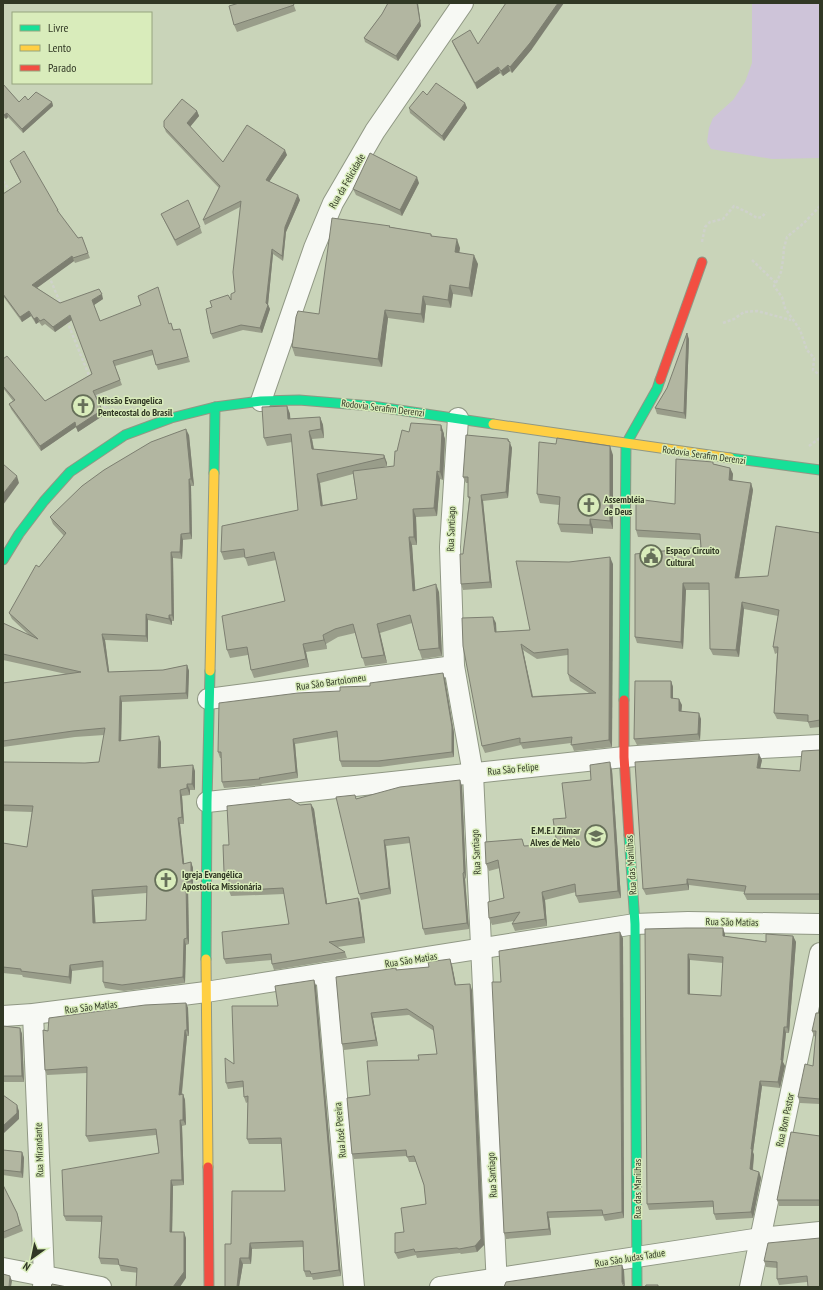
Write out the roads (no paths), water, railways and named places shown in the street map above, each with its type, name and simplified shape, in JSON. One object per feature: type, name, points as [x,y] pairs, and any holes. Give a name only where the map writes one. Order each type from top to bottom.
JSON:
[{"type":"street","name":"Rua da Felicidade","points":[[261,401],[314,248],[333,203],[375,130],[463,3]]},
{"type":"street","points":[[626,444],[657,388],[670,358],[702,262]]},
{"type":"street","name":"Rodovia Serafim Derenzi","points":[[3,560],[19,534],[44,501],[70,472],[125,436],[171,418],[215,408],[261,401],[299,400],[372,406],[626,444],[820,470]]},
{"type":"street","points":[[209,1287],[206,992],[207,802],[215,408]]},
{"type":"street","name":"Rua Santiago","points":[[458,418],[450,547],[454,666],[473,774],[497,1283]]},
{"type":"street","name":"Rua das Manilhas","points":[[626,444],[624,757],[635,924],[637,1287]]},
{"type":"street","name":"Rua São Bartolomeu","points":[[208,699],[454,666]]},
{"type":"street","name":"Rua São Felipe","points":[[207,802],[624,757],[820,745]]},
{"type":"street","name":"Rua São Matias","points":[[3,1016],[33,1014],[206,992],[635,924],[688,922],[820,924]]},
{"type":"street","name":"Rua Bom Pastor","points":[[750,1287],[820,952]]},
{"type":"street","name":"Rua José Pereira","points":[[326,973],[354,1287]]},
{"type":"street","name":"Rua Mirandante","points":[[33,1014],[44,1282]]},
{"type":"street","name":"Rua São Judas Tadue","points":[[440,1287],[497,1283],[637,1257],[761,1238],[820,1232]]},
{"type":"street","points":[[3,1268],[44,1282],[101,1287]]},
{"type":"place","name":"Missão Evangelica Pentecostal do Brasil","points":[[83,406]]},
{"type":"place","name":"Assembléia de Deus","points":[[589,505]]},
{"type":"place","name":"Espaço Circuito Cultural","points":[[651,556]]},
{"type":"place","name":"E.M.E.I Zilmar Alves de Melo","points":[[596,836]]},
{"type":"place","name":"Igreja Evangélica Apostolica Missionária","points":[[166,880]]}]
